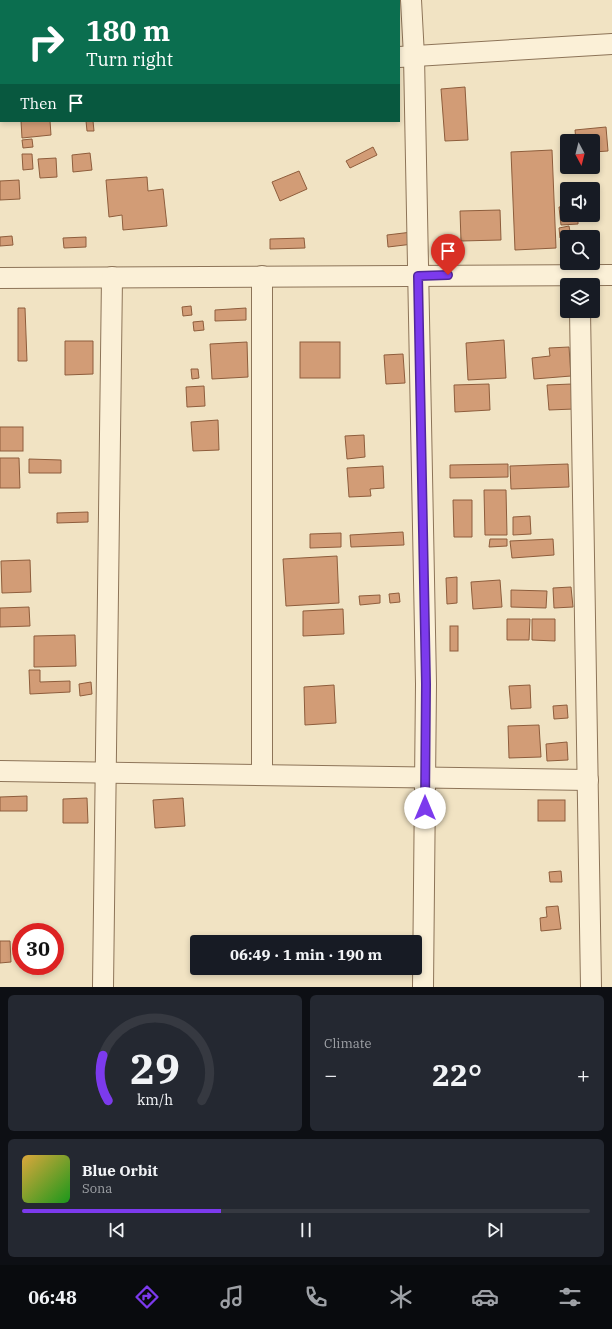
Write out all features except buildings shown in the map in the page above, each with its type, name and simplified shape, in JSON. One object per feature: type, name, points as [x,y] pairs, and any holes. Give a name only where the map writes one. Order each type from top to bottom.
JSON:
[{"type":"street","points":[[411,0],[407,57],[418,276],[425,669],[423,987]]},
{"type":"street","points":[[407,57],[612,44]]},
{"type":"street","points":[[590,278],[612,274]]},
{"type":"street","points":[[262,276],[262,775]]},
{"type":"street","points":[[0,278],[418,276],[560,280]]},
{"type":"street","points":[[103,987],[107,773],[112,277]]},
{"type":"street","points":[[580,318],[592,987]]},
{"type":"street","points":[[0,771],[588,780]]},
{"type":"route","points":[[425,808],[426,684],[418,276],[448,275]]}]
